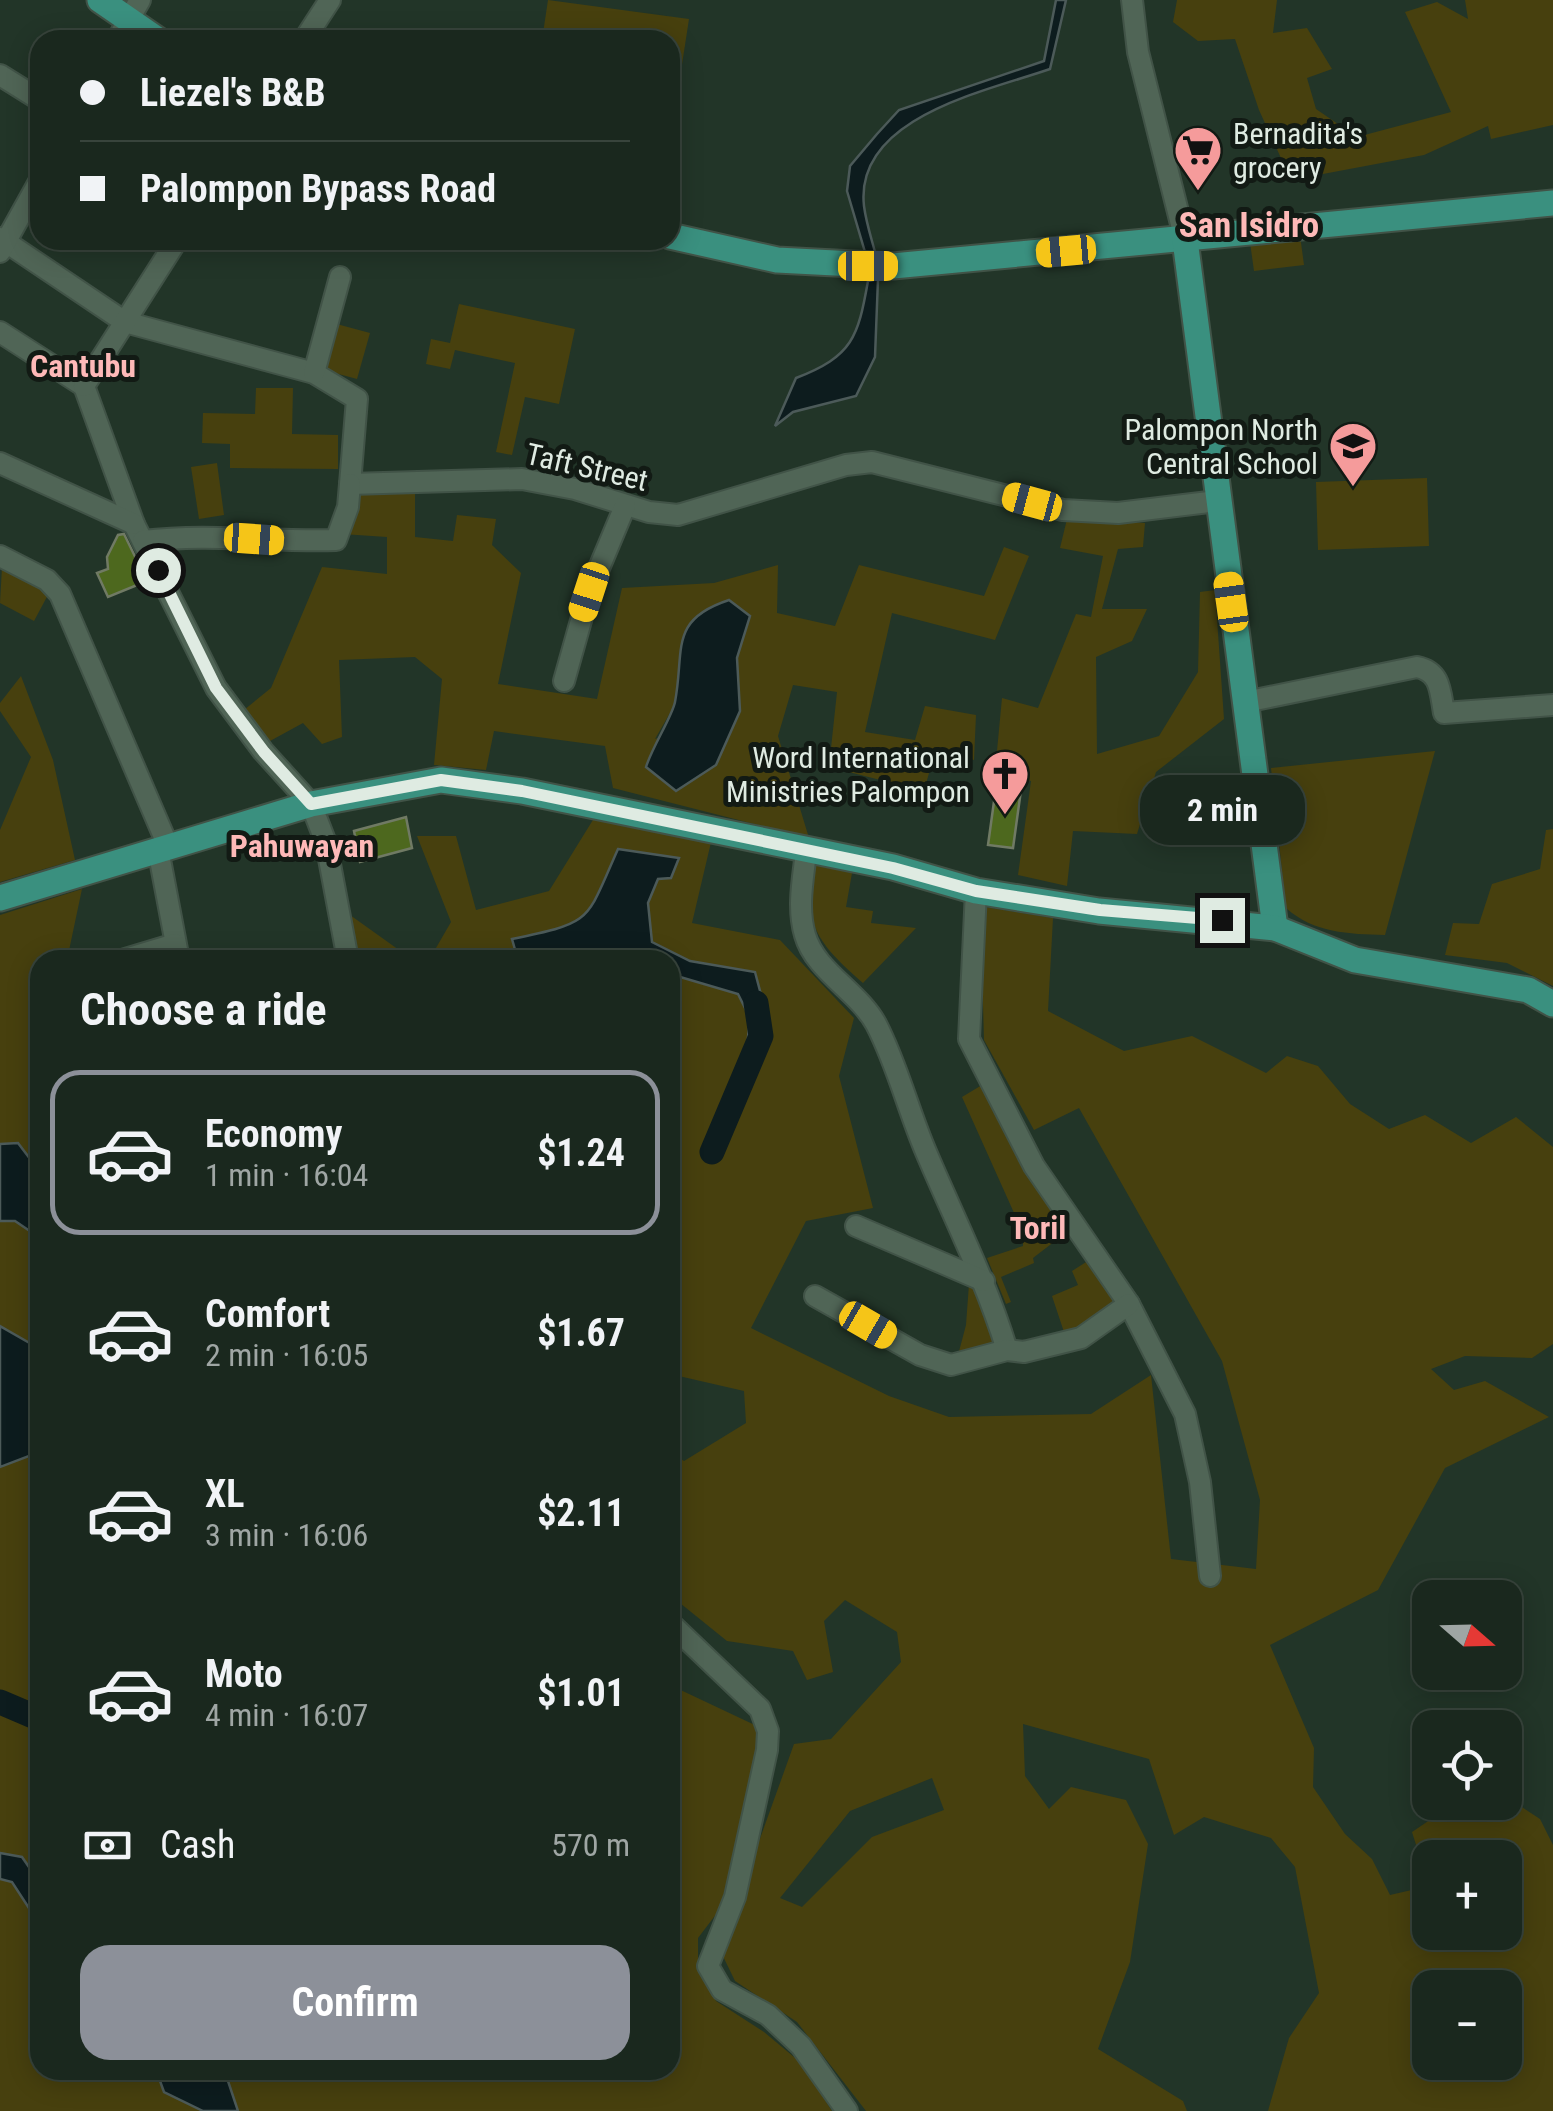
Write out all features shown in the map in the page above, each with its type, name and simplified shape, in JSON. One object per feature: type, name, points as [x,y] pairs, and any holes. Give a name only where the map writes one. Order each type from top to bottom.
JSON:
[{"type":"main road","points":[[100,0],[128,20]]},
{"type":"main road","points":[[680,238],[776,260],[893,266],[1553,203]]},
{"type":"main road","points":[[1185,240],[1274,928]]},
{"type":"main road","points":[[0,898],[311,804],[441,780],[522,791],[893,868],[976,891],[1100,910],[1274,928],[1354,960],[1528,990],[1553,1004]]},
{"type":"street","points":[[310,30],[330,0]]},
{"type":"street","points":[[1132,0],[1138,52],[1185,240]]},
{"type":"street","points":[[0,74],[30,94]]},
{"type":"street","points":[[0,463],[139,532],[286,541],[336,540],[348,507],[357,399],[314,374],[125,322],[2,244],[30,197]]},
{"type":"street","points":[[84,386],[171,250]]},
{"type":"street","points":[[314,374],[340,277]]},
{"type":"street","points":[[0,332],[84,386],[139,532],[216,688],[264,752],[311,804],[326,844],[346,950]]},
{"type":"street","name":"Taft Street","points":[[350,484],[522,479],[574,488],[625,506],[678,516],[846,464],[872,462],[1063,510],[1118,513],[1218,502]]},
{"type":"street","points":[[564,681],[589,592],[625,506]]},
{"type":"street","points":[[0,556],[47,580],[60,594],[163,848],[177,950]]},
{"type":"street","points":[[1245,702],[1417,667],[1430,670],[1438,681],[1444,712],[1553,705]]},
{"type":"street","points":[[806,852],[801,900],[805,937],[876,1024],[925,1150],[984,1281],[1007,1350]]},
{"type":"street","points":[[976,891],[970,1039],[1034,1166],[1129,1304],[1185,1414],[1200,1482],[1210,1576]]},
{"type":"street","points":[[856,1226],[984,1281]]},
{"type":"street","points":[[815,1296],[920,1355],[951,1365],[986,1359],[1007,1350],[1024,1352],[1082,1338],[1129,1304]]},
{"type":"street","points":[[680,1633],[760,1709],[768,1731],[735,1897],[708,1966],[722,1990],[768,2015],[802,2046],[847,2111]]},
{"type":"shaded area","points":[[548,0],[689,19],[680,78],[680,30],[544,30]]},
{"type":"shaded area","points":[[1056,0],[1066,0],[1050,69],[930,112],[902,129],[880,150],[867,175],[864,206],[875,252],[865,252],[847,191],[850,166],[899,110],[1044,61]]},
{"type":"shaded area","points":[[1177,0],[1277,0],[1273,33],[1307,28],[1332,69],[1307,78],[1316,109],[1357,137],[1451,112],[1405,12],[1437,2],[1468,19],[1465,0],[1553,0],[1553,125],[1491,139],[1488,126],[1424,155],[1291,180],[1259,110],[1235,39],[1198,41],[1173,22]]},
{"type":"shaded area","points":[[1299,228],[1304,265],[1254,271],[1249,235]]},
{"type":"shaded area","points":[[878,279],[875,357],[856,396],[793,412],[775,426],[796,378],[830,361],[850,342],[861,317],[868,281]]},
{"type":"shaded area","points":[[459,304],[575,329],[559,404],[525,397],[512,455],[496,452],[515,363],[455,350],[450,369],[426,364],[431,339],[450,343]]},
{"type":"shaded area","points":[[333,323],[370,333],[357,379],[320,369]]},
{"type":"shaded area","points":[[256,388],[293,388],[292,434],[338,435],[338,469],[230,468],[230,444],[202,443],[203,413],[255,414]]},
{"type":"shaded area","points":[[217,463],[224,515],[199,519],[191,467]]},
{"type":"shaded area","points":[[1427,478],[1429,546],[1318,550],[1316,482]]},
{"type":"shaded area","points":[[415,492],[415,537],[453,541],[457,515],[496,519],[492,545],[521,573],[498,684],[597,699],[622,588],[714,583],[778,565],[777,613],[835,626],[859,565],[984,596],[1004,547],[1029,556],[995,640],[892,613],[865,732],[915,740],[925,706],[976,715],[974,760],[936,748],[924,791],[829,767],[837,692],[793,685],[778,736],[809,838],[613,788],[605,746],[494,731],[486,770],[434,765],[442,679],[415,657],[339,660],[342,737],[322,744],[303,723],[270,741],[244,710],[271,688],[322,567],[387,574],[387,537],[342,534],[353,494]],"holes":[[[750,616],[737,658],[740,711],[655,739],[674,706]]]},
{"type":"shaded area","points":[[1067,519],[1145,523],[1143,547],[1118,549],[1102,609],[1147,609],[1132,641],[1096,657],[1097,754],[1159,736],[1198,672],[1200,592],[1215,590],[1224,719],[1156,772],[1137,834],[1073,831],[1067,886],[1018,875],[1031,781],[995,772],[1002,698],[1038,708],[1076,614],[1091,617],[1103,556],[1060,548]]},
{"type":"shaded area","points":[[2,567],[49,593],[34,621],[0,603]]},
{"type":"shaded area","points":[[729,600],[750,616],[737,658],[740,711],[716,765],[676,791],[646,767],[673,708],[680,652],[688,627],[696,617]]},
{"type":"shaded area","points":[[21,676],[53,760],[75,860],[0,882],[0,830],[31,757],[0,711],[0,703]]},
{"type":"shaded area","points":[[1435,751],[1385,935],[1320,927],[1286,908],[1271,768]]},
{"type":"shaded area","points":[[596,815],[712,838],[692,923],[780,940],[854,1018],[839,1076],[873,1208],[806,1221],[751,1328],[889,1396],[949,1417],[1091,1414],[1151,1375],[1171,1559],[1256,1569],[1260,1500],[1222,1361],[1079,1108],[1034,1130],[984,1040],[981,935],[985,907],[1053,918],[1048,1011],[1124,1051],[1192,1036],[1266,1073],[1287,1056],[1318,1066],[1350,1104],[1389,1129],[1425,1115],[1471,1143],[1516,1117],[1553,1147],[1553,1344],[1532,1358],[1465,1356],[1431,1369],[1454,1390],[1485,1381],[1549,1417],[1445,1468],[1378,1590],[1270,1645],[1314,1748],[1313,1787],[1345,1834],[1372,1859],[1390,1895],[1412,1890],[1412,1950],[1522,1950],[1522,1840],[1415,1840],[1412,1832],[1430,1820],[1522,1820],[1522,1807],[1540,1819],[1553,1845],[1553,2111],[1268,2111],[1289,2038],[1319,1993],[1295,1867],[1271,1838],[1204,1817],[1174,1835],[1149,1759],[1023,1724],[1025,1776],[1049,1809],[1071,1787],[1126,1800],[1148,1844],[1130,1962],[1098,2049],[1183,2101],[1187,2111],[866,2111],[797,2022],[735,1981],[720,1950],[794,1744],[831,1739],[901,1662],[897,1632],[845,1600],[824,1621],[833,1672],[807,1680],[793,1651],[727,1641],[680,1603],[680,1458],[684,1461],[746,1423],[744,1391],[680,1376],[680,977],[738,994],[750,1018],[746,1056],[756,1059],[755,972],[689,961],[680,956],[680,950],[667,950],[651,942],[648,903],[658,879],[619,849],[592,905],[575,921],[513,939],[516,950],[435,950],[451,922],[417,836],[456,836],[476,910],[549,891]],"holes":[[[932,1778],[944,1810],[872,1837],[802,1907],[780,1898],[850,1811]]]},
{"type":"shaded area","points":[[1553,829],[1553,986],[1507,963],[1445,955],[1453,923],[1479,924],[1492,884],[1540,869],[1546,830]]},
{"type":"shaded area","points":[[618,849],[679,858],[671,878],[658,879],[648,903],[652,942],[668,950],[515,950],[512,939],[573,923],[592,906]]},
{"type":"shaded area","points":[[812,864],[852,873],[846,907],[873,911],[871,923],[916,928],[863,983],[817,932],[810,903]]},
{"type":"shaded area","points":[[82,889],[69,950],[30,950],[30,1159],[18,1143],[0,1144],[0,915]]},
{"type":"shaded area","points":[[350,915],[399,950],[355,950]]},
{"type":"shaded area","points":[[680,956],[755,972],[764,1006],[757,1059],[746,1056],[750,1018],[738,994],[680,977]]},
{"type":"shaded area","points":[[987,1082],[1072,1228],[1033,1258],[1034,1263],[1001,1277],[1011,1302],[1006,1304],[987,1258],[1023,1246],[1023,1233],[962,1097]]},
{"type":"shaded area","points":[[18,1143],[30,1159],[30,1231],[15,1221],[0,1221],[0,1144]]},
{"type":"shaded area","points":[[0,1221],[15,1221],[30,1231],[30,1343],[0,1326]]},
{"type":"shaded area","points":[[1094,1257],[1119,1299],[1085,1327],[1064,1332],[1052,1296],[1078,1285],[1072,1271]]},
{"type":"shaded area","points":[[969,1284],[982,1288],[1000,1344],[957,1359],[966,1325]]},
{"type":"shaded area","points":[[0,1326],[30,1343],[30,1456],[0,1467]]},
{"type":"shaded area","points":[[30,1456],[30,1869],[22,1857],[0,1853],[0,1467]]},
{"type":"shaded area","points":[[680,1690],[759,1727],[755,1791],[730,1896],[698,1938],[698,1970],[716,2001],[764,2032],[800,2062],[832,2111],[238,2111],[228,2081],[680,2080]]},
{"type":"shaded area","points":[[0,1853],[22,1857],[30,1869],[30,1910],[12,1882],[0,1879]]},
{"type":"shaded area","points":[[0,1879],[12,1881],[30,1909],[30,2080],[160,2080],[164,2092],[203,2111],[0,2111]]},
{"type":"shaded area","points":[[160,2080],[227,2080],[238,2111],[203,2111],[164,2092]]},
{"type":"building","points":[[124,534],[147,581],[108,597],[97,573],[108,569],[107,557],[118,535]]},
{"type":"building","name":"Word International Ministries Palompon","points":[[996,787],[1021,790],[1013,848],[988,845]]},
{"type":"building","points":[[406,817],[412,848],[360,862],[354,831]]},
{"type":"waterway","points":[[712,1152],[761,1036],[756,1003]]},
{"type":"waterway","points":[[0,1702],[30,1715]]},
{"type":"place","name":"Bernadita's grocery","points":[[1198,192]]},
{"type":"place","name":"Palompon North Central School","points":[[1353,488]]},
{"type":"place","name":"Word International Ministries Palompon","points":[[1005,816]]},
{"type":"district","name":"San Isidro","points":[[1249,225]]},
{"type":"district","name":"Cantubu","points":[[83,366]]},
{"type":"district","name":"Pahuwayan","points":[[302,846]]},
{"type":"district","name":"Toril","points":[[1038,1228]]},
{"type":"route","points":[[158,570],[216,688],[264,752],[311,804],[441,780],[522,791],[893,868],[976,891],[1100,910],[1222,920]]}]
